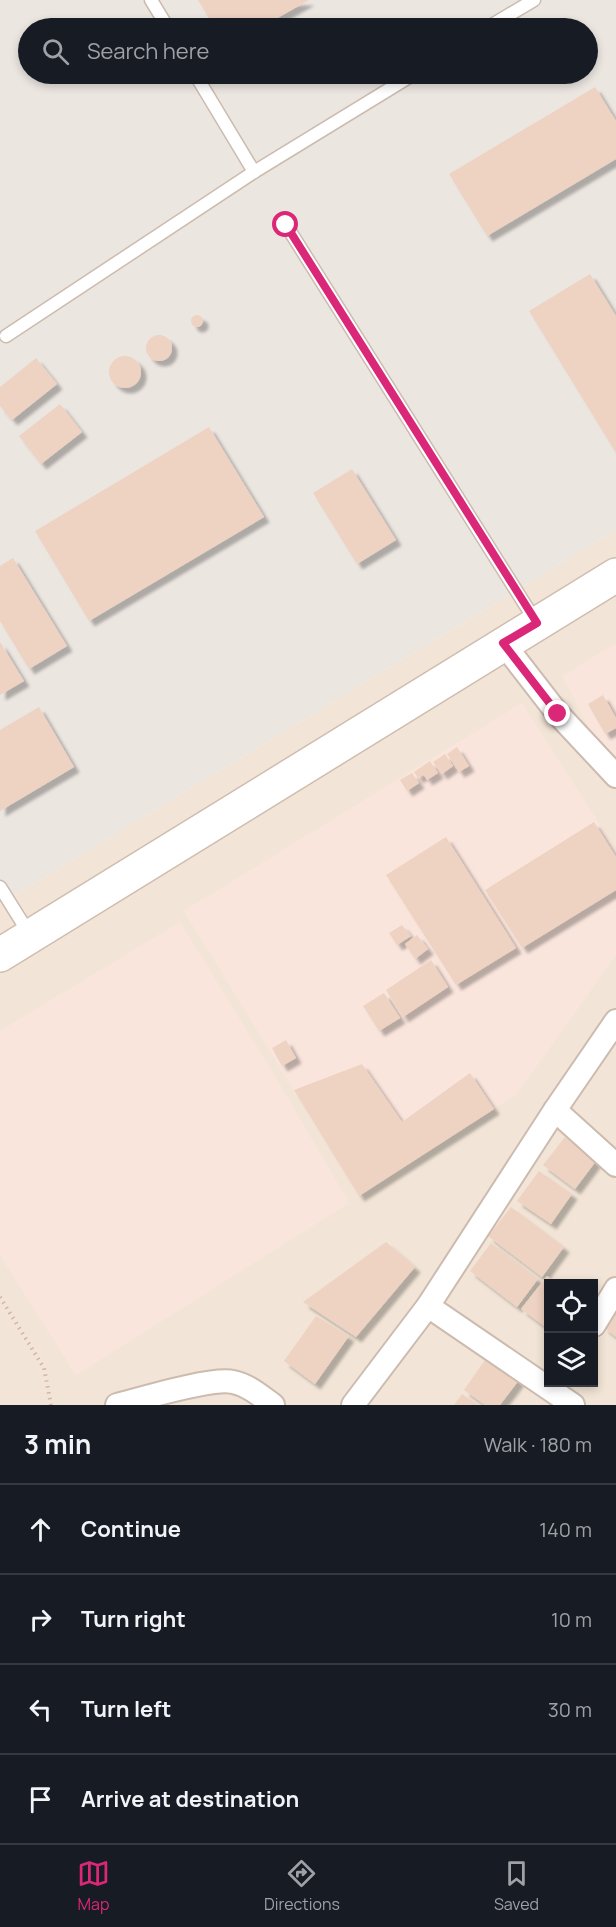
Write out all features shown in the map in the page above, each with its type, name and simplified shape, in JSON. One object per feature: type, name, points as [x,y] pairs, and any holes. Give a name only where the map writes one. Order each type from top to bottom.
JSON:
[{"type":"main road","points":[[0,955],[616,575]]},
{"type":"street","points":[[503,643],[558,714],[616,776]]},
{"type":"street","points":[[353,1405],[428,1306],[555,1110],[616,1021]]},
{"type":"street","points":[[555,1110],[616,1165]]},
{"type":"street","points":[[598,1318],[616,1289]]},
{"type":"street","points":[[428,1306],[544,1380]]},
{"type":"street","points":[[117,1405],[214,1381],[232,1381],[254,1390],[273,1405]]},
{"type":"street","points":[[555,1387],[573,1405]]},
{"type":"lane","points":[[151,0],[162,18]]},
{"type":"lane","points":[[504,18],[534,0]]},
{"type":"lane","points":[[201,84],[254,172]]},
{"type":"lane","points":[[6,336],[254,172],[398,84]]},
{"type":"lane","points":[[286,225],[537,623]]},
{"type":"lane","points":[[0,887],[31,936]]},
{"type":"path","points":[[0,1297],[44,1368],[51,1405]]},
{"type":"shaded area","points":[[0,0],[616,0],[616,530],[0,904]]},
{"type":"shaded area","points":[[616,530],[616,1405],[0,1405],[0,904]]},
{"type":"shaded area","points":[[616,643],[616,756],[590,730],[563,676]]},
{"type":"shaded area","points":[[522,703],[616,850],[616,955],[516,1095],[359,1196],[184,911]]},
{"type":"shaded area","points":[[180,922],[279,1083],[349,1203],[76,1375],[0,1255],[0,1031]]},
{"type":"building","points":[[198,0],[309,0],[278,18],[209,18]]},
{"type":"building","points":[[595,87],[616,121],[616,159],[487,236],[449,174]]},
{"type":"building","points":[[590,274],[616,316],[616,453],[529,311]]},
{"type":"building","points":[[199,315],[202,316],[202,326],[195,327],[192,326],[191,319],[192,316]]},
{"type":"building","points":[[159,335],[168,339],[172,348],[168,357],[159,361],[150,357],[146,348],[150,339]]},
{"type":"building","points":[[125,356],[136,361],[141,372],[136,383],[125,388],[114,383],[109,372],[114,361]]},
{"type":"building","points":[[36,358],[57,384],[12,420],[0,406],[0,387]]},
{"type":"building","points":[[60,404],[82,432],[41,464],[19,436]]},
{"type":"building","points":[[209,427],[264,517],[89,621],[35,531]]},
{"type":"building","points":[[352,469],[396,540],[357,564],[313,493]]},
{"type":"building","points":[[13,558],[67,646],[29,669],[0,621],[0,566]]},
{"type":"building","points":[[0,642],[24,681],[0,695]]},
{"type":"building","points":[[603,695],[616,718],[616,728],[605,734],[588,704]]},
{"type":"building","points":[[39,707],[74,767],[0,811],[0,730]]},
{"type":"building","points":[[457,747],[469,766],[459,772],[447,754]]},
{"type":"building","points":[[445,754],[453,766],[442,774],[433,762]]},
{"type":"building","points":[[430,761],[438,773],[427,780],[423,774],[418,778],[414,772]]},
{"type":"building","points":[[412,773],[419,783],[407,791],[400,780]]},
{"type":"building","points":[[594,822],[616,857],[616,890],[522,948],[485,890]]},
{"type":"building","points":[[446,837],[516,948],[456,985],[386,875]]},
{"type":"building","points":[[402,925],[411,936],[397,945],[389,933]]},
{"type":"building","points":[[417,935],[428,949],[415,959],[405,944]]},
{"type":"building","points":[[431,960],[448,987],[403,1017],[386,990]]},
{"type":"building","points":[[384,993],[400,1018],[379,1031],[363,1006]]},
{"type":"building","points":[[286,1040],[296,1058],[282,1066],[272,1048]]},
{"type":"building","points":[[362,1064],[402,1122],[470,1073],[494,1109],[359,1196],[294,1090]]},
{"type":"building","points":[[565,1137],[596,1161],[575,1189],[543,1165]]},
{"type":"building","points":[[539,1171],[572,1194],[551,1224],[517,1201]]},
{"type":"building","points":[[511,1207],[564,1247],[542,1277],[488,1236]]},
{"type":"building","points":[[386,1242],[415,1267],[356,1337],[303,1302]]},
{"type":"building","points":[[491,1243],[538,1279],[517,1307],[470,1271]]},
{"type":"building","points":[[544,1280],[544,1326],[521,1309]]},
{"type":"building","points":[[616,1310],[616,1337],[603,1327]]},
{"type":"building","points":[[316,1316],[349,1336],[315,1384],[284,1361]]},
{"type":"building","points":[[487,1357],[519,1380],[500,1405],[485,1405],[464,1390]]},
{"type":"building","points":[[462,1394],[478,1405],[454,1405]]},
{"type":"route","points":[[286,225],[537,623],[503,643],[558,714]]}]
